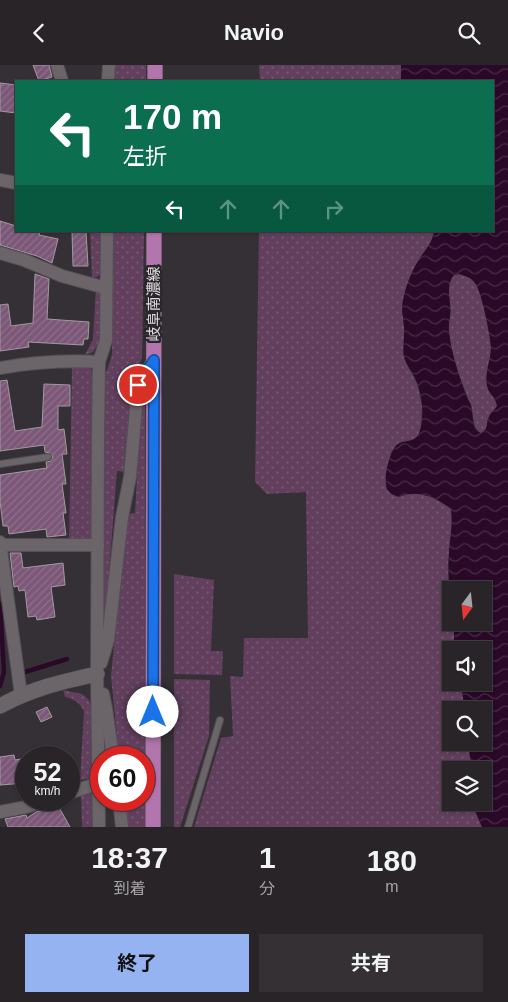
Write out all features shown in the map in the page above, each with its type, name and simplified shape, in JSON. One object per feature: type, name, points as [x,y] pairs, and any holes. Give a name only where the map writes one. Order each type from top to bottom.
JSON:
[{"type":"main road","points":[[155,65],[155,80]]},
{"type":"main road","name":"岐阜南濃線","points":[[153,827],[154,232]]},
{"type":"street","points":[[58,65],[62,80]]},
{"type":"street","points":[[108,80],[109,65]]},
{"type":"street","points":[[0,180],[15,183]]},
{"type":"street","points":[[98,746],[99,362],[106,340],[107,232]]},
{"type":"street","points":[[0,253],[24,260],[62,276],[106,288]]},
{"type":"street","points":[[0,367],[66,360],[99,362]]},
{"type":"street","points":[[111,746],[106,708],[97,674],[108,640],[122,517],[130,477],[138,385],[154,360]]},
{"type":"street","points":[[21,695],[3,580],[0,543],[98,545]]},
{"type":"street","points":[[0,707],[21,695],[47,685],[97,674]]},
{"type":"street","points":[[0,812],[15,809]]},
{"type":"street","points":[[99,811],[99,827]]},
{"type":"street","points":[[120,811],[122,827]]},
{"type":"lane","points":[[0,464],[48,457]]},
{"type":"lane","points":[[188,827],[220,720]]},
{"type":"shaded area","points":[[114,65],[146,65],[146,80],[113,80]]},
{"type":"shaded area","points":[[259,65],[401,65],[401,80],[260,80]]},
{"type":"shaded area","points":[[90,232],[103,232],[103,271],[97,277],[92,278]]},
{"type":"shaded area","points":[[112,232],[144,232],[142,358],[132,384],[126,472],[117,471],[104,635],[103,382],[112,355]]},
{"type":"shaded area","points":[[259,232],[434,232],[431,242],[417,263],[408,284],[402,308],[404,357],[418,386],[422,406],[421,427],[419,436],[411,441],[396,445],[391,453],[391,494],[399,497],[412,494],[426,495],[451,509],[452,525],[448,563],[449,581],[442,581],[442,631],[454,631],[454,641],[442,641],[442,691],[462,691],[464,701],[442,701],[442,751],[469,751],[471,761],[442,761],[442,811],[475,811],[482,827],[194,827],[221,738],[233,736],[230,676],[243,677],[244,638],[308,638],[306,492],[267,494],[255,482]]},
{"type":"shaded area","points":[[459,274],[472,279],[478,288],[491,347],[488,385],[497,406],[488,419],[487,428],[481,433],[475,427],[471,406],[457,370],[448,329],[451,311],[448,289],[450,280],[454,275]]},
{"type":"shaded area","points":[[96,286],[102,292],[101,340],[93,352],[85,355],[93,339]]},
{"type":"shaded area","points":[[72,366],[89,367],[95,374],[94,535],[87,541],[69,541]]},
{"type":"shaded area","points":[[145,387],[146,746],[118,746],[111,676],[127,514],[135,513],[142,388]]},
{"type":"shaded area","points":[[174,574],[214,580],[211,651],[223,651],[222,675],[174,674]]},
{"type":"shaded area","points":[[174,679],[210,680],[209,736],[180,827],[174,827]]},
{"type":"shaded area","points":[[63,690],[82,694],[88,699],[94,710],[94,746],[90,746],[90,777],[88,779],[80,780],[84,711],[76,701],[65,697]]},
{"type":"shaded area","points":[[90,792],[90,811],[94,811],[94,827],[82,827],[81,793]]},
{"type":"shaded area","points":[[124,811],[146,811],[146,827],[126,827]]},
{"type":"water","points":[[401,65],[508,65],[508,827],[482,827],[475,811],[492,811],[492,761],[471,761],[469,751],[492,751],[492,701],[464,701],[462,692],[492,691],[492,641],[454,641],[454,631],[492,631],[492,581],[449,581],[451,509],[433,498],[419,494],[399,497],[389,492],[386,485],[389,459],[394,448],[400,443],[416,438],[422,424],[422,404],[419,390],[403,353],[402,308],[410,278],[430,243],[434,232],[494,232],[494,80],[401,80]],"holes":[[[459,274],[472,279],[478,288],[485,314],[491,347],[487,384],[497,406],[488,419],[486,428],[481,433],[474,425],[471,405],[466,396],[453,356],[449,328],[449,287],[452,279],[454,275]]]},
{"type":"building","points":[[33,65],[49,65],[52,77],[39,80]]},
{"type":"building","points":[[0,83],[15,85],[15,113],[0,111]]},
{"type":"building","points":[[0,221],[15,226],[15,232],[40,232],[39,235],[58,239],[52,263],[37,256],[0,245]]},
{"type":"building","points":[[72,232],[86,232],[88,266],[73,266]]},
{"type":"building","points":[[35,274],[49,279],[47,319],[89,322],[88,339],[84,339],[83,345],[28,342],[29,347],[0,351],[0,305],[8,304],[11,326],[33,323]]},
{"type":"building","points":[[7,380],[15,431],[42,427],[44,384],[70,385],[70,406],[58,406],[58,430],[64,429],[67,454],[62,454],[66,484],[62,484],[66,513],[63,513],[66,535],[47,537],[46,529],[9,534],[8,526],[3,526],[0,501],[0,475],[47,468],[46,462],[51,461],[53,457],[50,453],[45,452],[44,445],[0,451],[0,381]]},
{"type":"building","points":[[10,553],[21,553],[23,568],[63,563],[65,585],[51,587],[55,617],[37,620],[36,616],[28,617],[25,590],[19,591],[18,586],[14,587]]},
{"type":"building","points":[[47,707],[52,717],[41,722],[36,712]]},
{"type":"building","points":[[14,755],[15,784],[0,785],[0,757]]},
{"type":"building","points":[[61,811],[70,827],[8,827],[5,819],[26,815],[27,818],[36,812]]},
{"type":"waterway","points":[[0,604],[4,672],[0,686]]},
{"type":"waterway","points":[[25,672],[67,659]]},
{"type":"route","points":[[138,385],[154,360],[153,712]]}]
